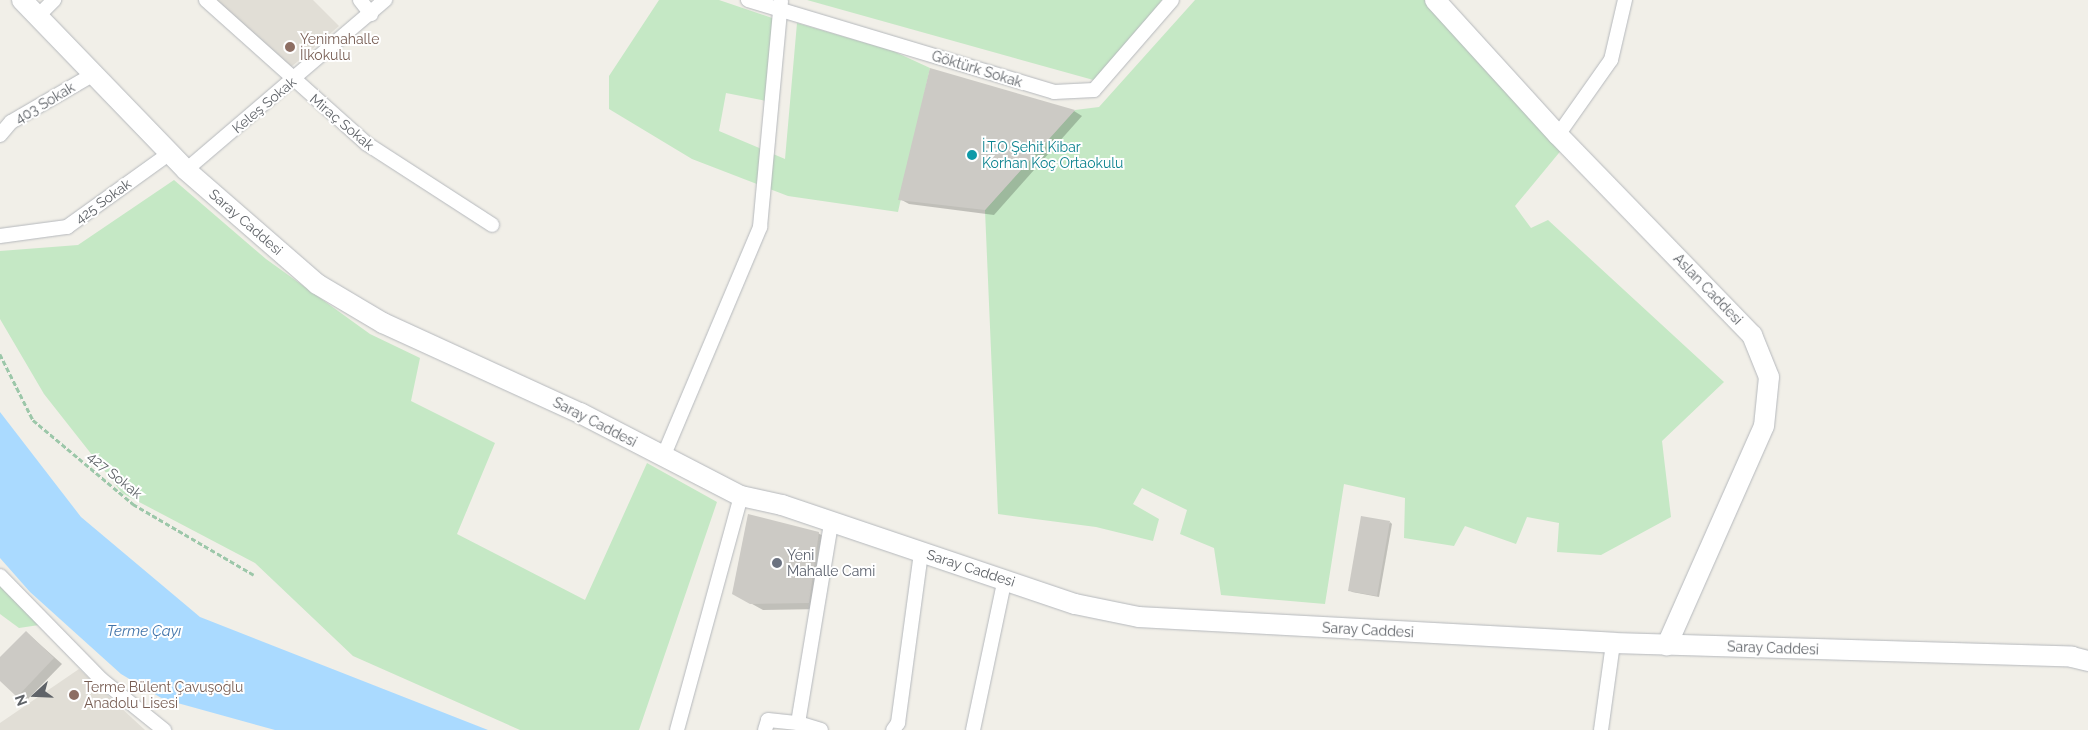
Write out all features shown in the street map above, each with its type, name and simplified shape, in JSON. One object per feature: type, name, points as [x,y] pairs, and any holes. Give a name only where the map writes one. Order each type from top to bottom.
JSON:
[{"type":"main road","name":"Saray Caddesi","points":[[22,0],[92,75],[186,170],[317,284],[382,323],[580,413],[663,458],[741,496],[782,505],[831,524],[1005,578],[1075,604],[1139,617],[1613,643],[2072,657],[2088,661]]},
{"type":"main road","name":"Aslan Caddesi","points":[[1435,0],[1558,136],[1752,335],[1769,377],[1764,426],[1666,645]]},
{"type":"street","points":[[38,16],[54,0]]},
{"type":"street","name":"Miraç Sokak","points":[[206,0],[294,81],[367,144],[492,226]]},
{"type":"street","points":[[360,0],[371,14]]},
{"type":"street","name":"Keleş Sokak","points":[[186,170],[294,81],[385,0]]},
{"type":"street","name":"Göktürk Sokak","points":[[748,0],[780,4],[1054,92],[1094,90],[1172,0]]},
{"type":"street","points":[[1558,136],[1611,60],[1625,0]]},
{"type":"street","points":[[663,458],[760,227],[780,4]]},
{"type":"street","name":"403 Sokak","points":[[0,135],[11,122],[92,75]]},
{"type":"street","name":"425 Sokak","points":[[0,236],[67,227],[170,153]]},
{"type":"street","points":[[678,730],[741,496]]},
{"type":"street","points":[[798,723],[831,524]]},
{"type":"street","points":[[893,730],[898,722],[921,552]]},
{"type":"street","points":[[0,576],[102,680],[164,730]]},
{"type":"street","points":[[973,730],[1005,578]]},
{"type":"street","points":[[1601,730],[1613,643]]},
{"type":"street","points":[[766,730],[768,720],[798,723],[821,730]]},
{"type":"path","name":"427 Sokak","points":[[0,354],[33,420],[133,504],[254,576]]},
{"type":"shaded area","name":"Yenimahalle İlkokulu","points":[[215,0],[313,0],[339,26],[290,68]]},
{"type":"shaded area","name":"Terme Bülent Çavuşoğlu Anadolu Lisesi","points":[[79,669],[145,730],[0,730],[0,723]]},
{"type":"green space","points":[[659,0],[719,0],[778,20],[771,102],[726,93],[719,131],[785,159],[797,23],[893,51],[930,68],[898,212],[788,196],[692,159],[609,109],[609,76]]},
{"type":"green space","points":[[807,0],[1162,0],[1097,81]]},
{"type":"green space","points":[[1195,0],[1444,0],[1563,148],[1515,206],[1531,228],[1548,220],[1724,382],[1662,441],[1671,517],[1601,555],[1557,552],[1559,523],[1527,517],[1516,544],[1465,526],[1454,546],[1404,538],[1405,498],[1344,484],[1325,604],[1221,595],[1214,548],[1180,534],[1187,510],[1142,488],[1133,504],[1159,519],[1153,541],[1096,527],[998,514],[985,210],[1075,110],[1099,107]]},
{"type":"green space","points":[[174,180],[266,259],[370,334],[420,358],[411,401],[495,443],[457,534],[585,600],[647,463],[717,502],[639,730],[520,730],[353,656],[255,563],[122,493],[44,394],[0,319],[0,251],[78,245]]},
{"type":"green space","points":[[0,586],[39,625],[19,628],[0,614]]},
{"type":"water","name":"Terme Çayı","points":[[0,412],[81,517],[200,617],[488,730],[275,730],[163,699],[121,674],[30,592],[0,558]]},
{"type":"building","name":"İ.T.O Şehit Kibar Korhan Koç Ortaokulu","points":[[930,68],[1075,110],[985,210],[898,200]]},
{"type":"building","name":"Yeni Mahalle Cami","points":[[748,514],[819,532],[809,603],[750,604],[732,594]]},
{"type":"building","points":[[1361,516],[1390,521],[1377,596],[1348,591]]},
{"type":"building","points":[[26,631],[54,658],[17,697],[0,681],[0,657]]},
{"type":"place","name":"Yenimahalle İlkokulu","points":[[290,47]]},
{"type":"place","name":"İ.T.O Şehit Kibar Korhan Koç Ortaokulu","points":[[972,155]]},
{"type":"place","name":"Yeni Mahalle Cami","points":[[777,563]]},
{"type":"place","name":"Terme Bülent Çavuşoğlu Anadolu Lisesi","points":[[74,695]]}]
